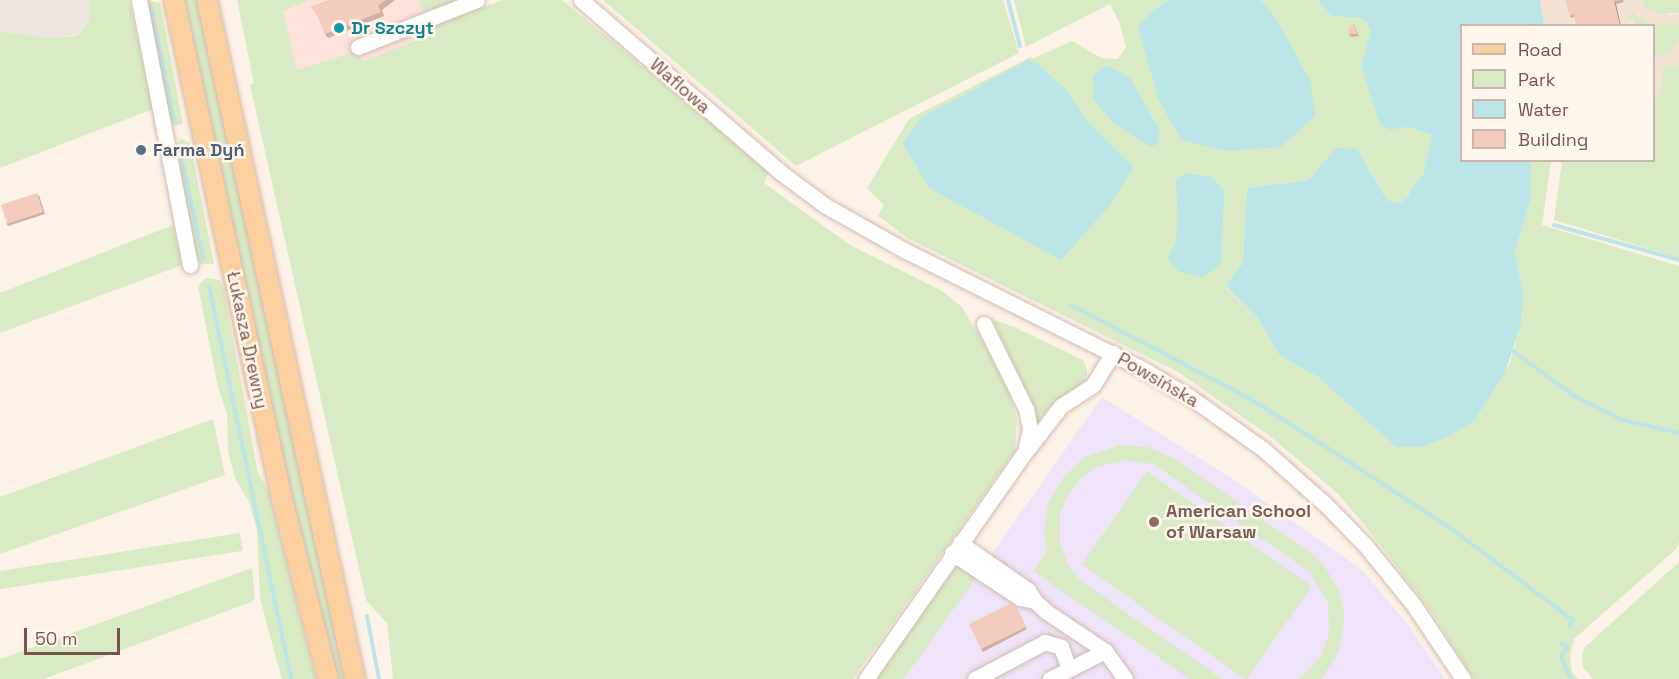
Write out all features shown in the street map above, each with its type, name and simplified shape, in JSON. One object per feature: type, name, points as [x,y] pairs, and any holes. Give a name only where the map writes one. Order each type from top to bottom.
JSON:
[{"type":"main road","name":"Łukasza Drewny","points":[[174,0],[280,495],[328,679]]},
{"type":"main road","name":"Łukasza Drewny","points":[[207,0],[355,679]]},
{"type":"street","points":[[139,0],[190,265]]},
{"type":"street","points":[[358,47],[477,0]]},
{"type":"street","name":"Waflowa","points":[[581,0],[780,172]]},
{"type":"street","name":"Powsińska","points":[[780,172],[826,206],[859,226],[1113,353],[1218,416],[1263,449],[1325,504],[1399,585],[1463,679]]},
{"type":"street","points":[[984,324],[1026,409],[1030,429],[1025,452]]},
{"type":"street","points":[[866,679],[1025,452],[1061,406],[1093,385],[1113,353]]},
{"type":"street","points":[[956,548],[1028,590],[1041,607],[1069,669]]},
{"type":"street","points":[[1041,607],[1045,642]]},
{"type":"street","points":[[1041,607],[1105,651],[1125,679]]},
{"type":"street","points":[[975,679],[1045,642],[1061,647]]},
{"type":"street","points":[[1050,679],[1105,651]]},
{"type":"shaded area","points":[[0,0],[89,0],[89,22],[77,35],[48,38],[0,31]]},
{"type":"shaded area","points":[[310,0],[419,0],[432,34],[362,62],[357,51],[297,70],[283,10]]},
{"type":"shaded area","points":[[1540,0],[1640,0],[1642,4],[1671,15],[1679,13],[1679,24],[1661,25],[1642,19],[1636,13],[1625,19],[1633,19],[1634,24],[1544,24]]},
{"type":"shaded area","points":[[1679,41],[1679,68],[1664,67],[1660,93],[1655,98],[1655,58],[1670,53]]},
{"type":"shaded area","name":"American School of Warsaw","points":[[1102,397],[1237,482],[1362,570],[1409,626],[1445,679],[904,679]]},
{"type":"green space","points":[[89,0],[129,0],[153,109],[0,168],[0,31],[48,38],[77,36],[89,22]]},
{"type":"green space","points":[[146,0],[160,3],[183,124],[175,126],[168,121]]},
{"type":"green space","points":[[182,0],[199,0],[346,679],[336,679],[285,479]]},
{"type":"green space","points":[[237,0],[310,0],[283,11],[297,70],[357,51],[362,62],[432,34],[428,26],[503,0],[562,0],[769,170],[764,183],[850,245],[942,291],[962,307],[1006,382],[1017,418],[1015,451],[853,679],[393,679],[387,623],[366,600],[250,85],[254,83]]},
{"type":"green space","points":[[419,0],[460,0],[423,13]]},
{"type":"green space","points":[[603,0],[1003,0],[1019,53],[796,166]]},
{"type":"green space","points":[[1014,0],[1317,0],[1332,16],[1360,18],[1366,22],[1371,31],[1361,65],[1390,130],[1408,127],[1432,135],[1423,175],[1412,187],[1408,197],[1399,203],[1387,200],[1370,170],[1336,148],[1308,180],[1247,188],[1243,263],[1226,287],[1258,318],[1279,355],[1318,377],[1396,447],[1474,421],[1509,365],[1521,325],[1523,293],[1515,252],[1531,197],[1531,162],[1551,162],[1542,225],[1679,266],[1679,542],[1676,549],[1574,639],[1570,656],[1572,672],[1578,679],[1474,679],[1428,607],[1362,522],[1337,493],[1271,437],[1178,372],[909,239],[878,216],[884,205],[867,188],[909,119],[1030,57],[1034,58],[1072,41],[1101,58],[1118,59],[1126,47],[1120,24],[1110,4],[1026,47]]},
{"type":"green space","points":[[1640,0],[1679,0],[1679,13],[1659,14],[1647,9]]},
{"type":"green space","points":[[1632,12],[1652,23],[1679,24],[1679,41],[1670,53],[1655,58],[1655,24],[1634,24],[1633,19],[1625,19]]},
{"type":"green space","points":[[1671,65],[1679,68],[1679,258],[1554,220],[1562,162],[1655,162],[1655,98],[1660,93],[1664,67]]},
{"type":"green space","points":[[181,139],[190,143],[214,264],[201,264],[194,256],[174,147]]},
{"type":"green space","points":[[173,225],[182,265],[0,333],[0,293]]},
{"type":"green space","points":[[206,278],[220,280],[224,291],[258,473],[268,490],[316,679],[282,679],[268,629],[260,597],[257,530],[249,502],[235,478],[228,452],[227,414],[218,387],[198,286]]},
{"type":"green space","points":[[992,319],[1083,360],[1087,370],[1087,379],[1051,406],[1035,425],[1028,395]]},
{"type":"green space","points":[[213,419],[225,475],[0,554],[0,497]]},
{"type":"green space","points":[[1119,445],[1148,447],[1175,459],[1314,555],[1323,564],[1339,590],[1345,617],[1338,653],[1321,679],[1299,679],[1321,656],[1329,632],[1328,603],[1310,572],[1153,464],[1123,460],[1095,468],[1082,477],[1067,497],[1060,514],[1060,544],[1068,565],[1081,581],[1222,679],[1190,679],[1033,571],[1047,550],[1044,532],[1048,504],[1062,479],[1083,458]]},
{"type":"green space","points":[[1147,471],[1312,586],[1245,679],[1082,564]]},
{"type":"green space","points":[[240,533],[243,551],[0,589],[0,571]]},
{"type":"green space","points":[[954,558],[978,575],[904,679],[874,679]]},
{"type":"green space","points":[[1679,562],[1679,679],[1593,679],[1583,668],[1582,654],[1585,647]]},
{"type":"green space","points":[[252,568],[255,599],[251,602],[44,679],[0,679],[0,659]]},
{"type":"water","points":[[1169,0],[1261,0],[1278,22],[1310,80],[1315,116],[1281,147],[1226,151],[1181,140],[1158,98],[1138,27],[1152,11]]},
{"type":"water","points":[[1317,0],[1540,0],[1544,24],[1460,24],[1460,162],[1531,162],[1531,197],[1515,252],[1523,293],[1521,325],[1504,375],[1474,421],[1449,436],[1421,447],[1396,447],[1318,377],[1279,355],[1258,318],[1226,286],[1243,263],[1247,188],[1308,180],[1336,148],[1357,149],[1387,200],[1399,203],[1408,197],[1412,187],[1423,175],[1432,135],[1408,127],[1390,130],[1380,124],[1361,65],[1371,31],[1366,22],[1360,18],[1332,16]]},
{"type":"water","points":[[1028,60],[1038,64],[1067,91],[1084,117],[1134,167],[1110,205],[1061,260],[929,188],[903,143],[921,118]]},
{"type":"water","points":[[1107,65],[1130,78],[1160,131],[1157,145],[1149,146],[1113,123],[1093,99],[1093,75]]},
{"type":"water","points":[[1186,173],[1212,177],[1224,191],[1221,264],[1203,277],[1179,272],[1168,258],[1175,244],[1178,226],[1176,180]]},
{"type":"building","name":"Dr Szczyt","points":[[327,0],[386,0],[378,6],[381,12],[325,34],[317,14],[311,7]]},
{"type":"building","points":[[1566,0],[1620,0],[1614,1],[1620,24],[1576,24],[1574,14],[1570,16]]},
{"type":"building","points":[[1354,24],[1357,34],[1349,34],[1349,26]]},
{"type":"building","points":[[37,193],[43,212],[7,224],[1,205]]},
{"type":"building","points":[[1011,603],[1014,604],[1026,627],[981,649],[969,624]]},
{"type":"waterway","points":[[1008,0],[1020,46]]},
{"type":"waterway","points":[[151,7],[174,122]]},
{"type":"waterway","points":[[179,147],[203,258]]},
{"type":"waterway","points":[[1554,225],[1679,260]]},
{"type":"waterway","points":[[209,286],[291,679]]},
{"type":"waterway","points":[[1071,305],[1247,397],[1317,441],[1453,530],[1573,620],[1569,626]]},
{"type":"waterway","points":[[1513,351],[1574,396],[1623,420],[1679,433]]},
{"type":"waterway","points":[[367,616],[379,679]]},
{"type":"waterway","points":[[1561,643],[1567,648],[1561,657],[1571,679]]},
{"type":"place","name":"Dr Szczyt","points":[[339,28]]},
{"type":"place","name":"Farma Dyń","points":[[141,150]]},
{"type":"place","name":"American School of Warsaw","points":[[1154,522]]}]
